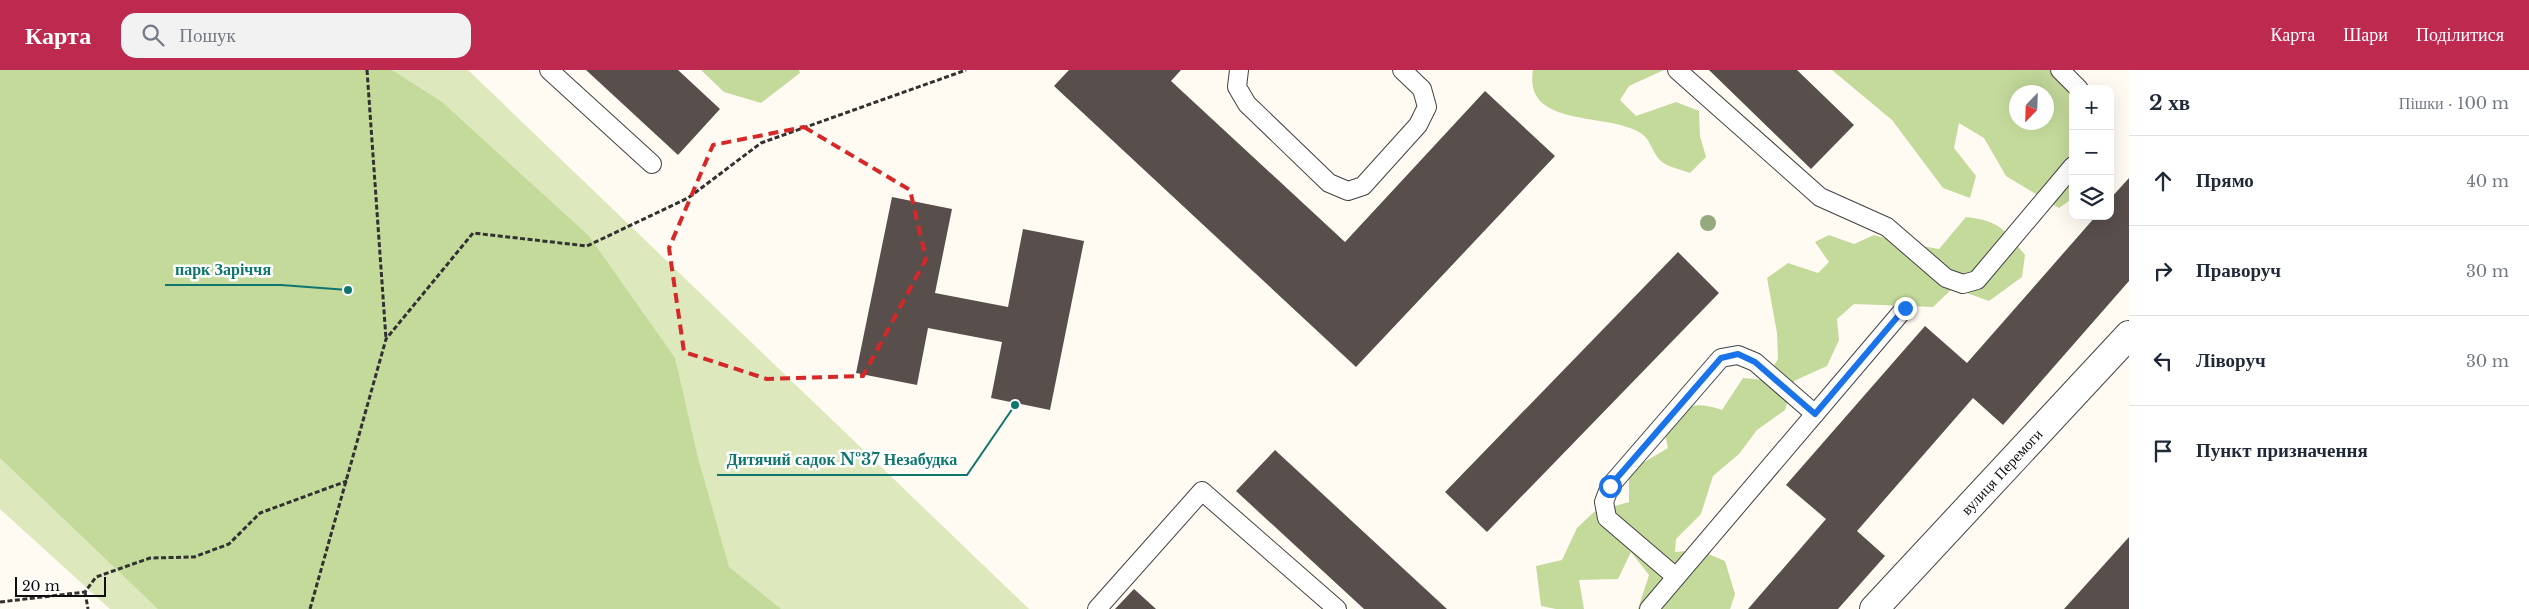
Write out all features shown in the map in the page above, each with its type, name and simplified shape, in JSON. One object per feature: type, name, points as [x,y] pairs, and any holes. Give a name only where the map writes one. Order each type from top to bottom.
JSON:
[{"type":"street","name":"вулиця Перемоги","points":[[1874,609],[2129,335]]},
{"type":"lane","points":[[549,70],[652,164]]},
{"type":"lane","points":[[1239,70],[1237,87],[1247,104],[1328,184],[1348,191],[1363,186],[1418,125],[1427,107],[1422,89],[1402,70]]},
{"type":"lane","points":[[1677,70],[1820,198],[1886,227],[1946,278],[1963,284],[1977,280],[2069,171]]},
{"type":"lane","points":[[2060,70],[2075,85]]},
{"type":"lane","points":[[1649,609],[1905,308]]},
{"type":"lane","points":[[1676,577],[1607,518],[1604,502],[1610,486],[1721,358],[1738,354],[1755,362],[1815,414]]},
{"type":"lane","points":[[1098,609],[1202,491],[1337,609]]},
{"type":"path","points":[[310,609],[386,339],[366,70]]},
{"type":"path","points":[[386,339],[473,232],[587,246],[688,198],[761,144],[966,70]]},
{"type":"path","points":[[88,609],[85,592],[96,577],[150,558],[194,557],[229,544],[260,513],[347,481]]},
{"type":"path","points":[[0,602],[85,592]]},
{"type":"highlighted area","points":[[804,127],[910,190],[926,259],[863,376],[767,379],[684,352],[669,248],[713,145]]},
{"type":"green space","points":[[0,70],[468,70],[1029,609],[110,609],[0,509]]},
{"type":"green space","points":[[0,70],[392,70],[442,102],[589,236],[675,358],[698,458],[729,567],[781,609],[158,609],[0,458]]},
{"type":"green space","points":[[701,70],[799,70],[800,73],[761,103],[724,92]]},
{"type":"green space","points":[[1533,70],[1664,70],[1629,86],[1620,100],[1636,116],[1676,102],[1699,111],[1700,136],[1706,157],[1690,173],[1662,162],[1656,156],[1645,137],[1628,127],[1555,111],[1541,102],[1534,89]]},
{"type":"green space","points":[[1832,70],[2070,70],[2071,75],[2085,85],[2069,85],[2069,201],[2059,208],[2006,176],[1984,138],[1959,123],[1954,148],[1976,176],[1970,198],[1943,188],[1892,120]]},
{"type":"green space","points":[[1966,217],[1994,224],[2012,239],[2025,255],[2022,277],[1989,301],[1953,288],[1933,307],[1854,304],[1837,319],[1839,340],[1827,366],[1794,381],[1785,410],[1757,430],[1739,454],[1713,476],[1701,514],[1676,539],[1675,552],[1699,550],[1725,561],[1735,594],[1730,609],[1638,609],[1649,575],[1631,552],[1618,579],[1579,580],[1584,609],[1556,609],[1541,606],[1536,566],[1562,560],[1577,528],[1594,512],[1629,502],[1629,471],[1668,448],[1664,430],[1677,415],[1688,407],[1695,406],[1722,410],[1743,378],[1765,380],[1778,359],[1777,333],[1767,278],[1788,263],[1818,273],[1829,262],[1815,242],[1829,235],[1854,244],[1874,235],[1898,242],[1939,249]]},
{"type":"building","points":[[586,70],[678,70],[720,109],[678,155]]},
{"type":"building","points":[[1069,70],[1181,70],[1171,81],[1345,242],[1485,91],[1555,156],[1356,367],[1054,86]]},
{"type":"building","points":[[1709,70],[1797,70],[1854,125],[1811,169]]},
{"type":"building","points":[[2129,178],[2129,281],[2003,425],[1973,398],[1857,531],[1885,556],[1838,609],[1748,609],[1826,519],[1786,485],[1925,326],[1967,363],[2092,220],[2114,220],[2114,195]]},
{"type":"building","points":[[892,197],[952,209],[935,293],[1008,307],[1023,229],[1084,241],[1050,410],[991,398],[1002,342],[928,328],[917,385],[856,373]]},
{"type":"building","points":[[1678,252],[1719,293],[1487,532],[1445,492]]},
{"type":"building","points":[[1275,450],[1447,609],[1364,609],[1236,491]]},
{"type":"building","points":[[2129,537],[2129,609],[2064,609]]},
{"type":"building","points":[[1134,589],[1156,609],[1115,609]]},
{"type":"place","name":"парк Заріччя","points":[[348,290]]},
{"type":"place","name":"Дитячий садок №37 Незабудка","points":[[1015,405]]},
{"type":"route","points":[[1610,486],[1721,358],[1738,354],[1755,362],[1815,414],[1905,308]]}]
